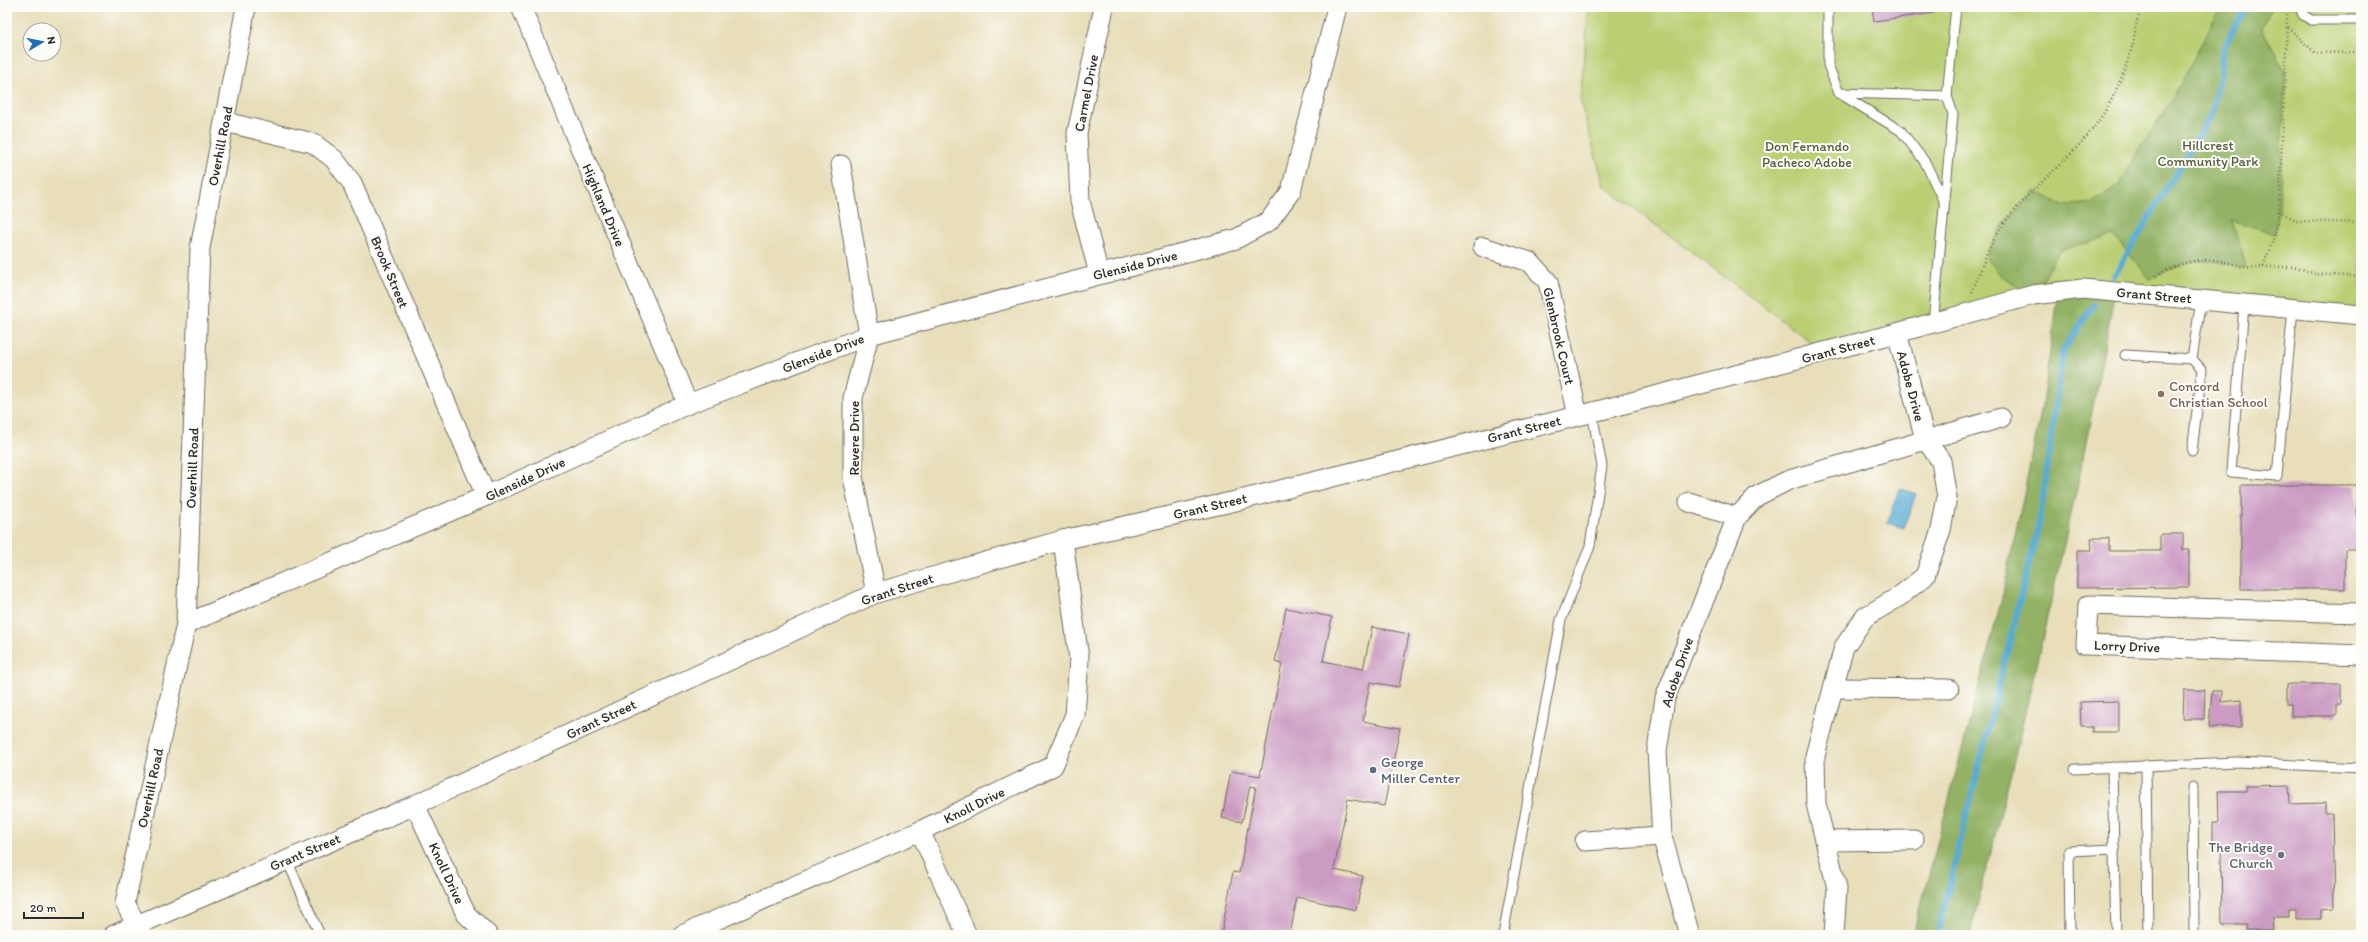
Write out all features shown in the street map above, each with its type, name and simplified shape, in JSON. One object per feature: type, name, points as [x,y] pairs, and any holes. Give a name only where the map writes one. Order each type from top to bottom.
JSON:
[{"type":"street","name":"Overhill Road","points":[[138,930],[125,903],[186,624],[200,248],[246,7]]},
{"type":"street","name":"Highland Drive","points":[[521,7],[688,404]]},
{"type":"street","name":"Carmel Drive","points":[[1099,274],[1080,201],[1077,133],[1104,7]]},
{"type":"street","name":"Glenside Drive","points":[[186,624],[486,496],[688,404],[869,335],[1236,239],[1269,221],[1291,191],[1337,7]]},
{"type":"street","name":"Brook Street","points":[[225,122],[313,143],[334,159],[352,183],[486,496]]},
{"type":"street","name":"Revere Drive","points":[[841,165],[869,335],[852,398],[853,477],[876,592]]},
{"type":"street","name":"Glenbrook Court","points":[[1483,247],[1530,262],[1548,282],[1585,414]]},
{"type":"street","name":"Grant Street","points":[[114,935],[138,930],[287,860],[415,805],[876,592],[1063,540],[1240,500],[1585,414],[1897,333],[1964,313],[2033,295],[2083,288],[2361,315]]},
{"type":"street","name":"Adobe Drive","points":[[1834,935],[1837,888],[1816,804],[1815,756],[1844,647],[1866,617],[1900,596],[1925,576],[1941,530],[1947,497],[1941,461],[1925,439],[1897,333]]},
{"type":"street","name":"Adobe Drive","points":[[1690,935],[1662,836],[1657,751],[1665,698],[1737,517],[1757,496],[1789,480],[2001,418]]},
{"type":"street","points":[[1689,502],[1737,517]]},
{"type":"street","name":"Knoll Drive","points":[[682,935],[920,831],[1053,766],[1075,715],[1079,659],[1063,540]]},
{"type":"street","name":"Lorry Drive","points":[[2361,613],[2088,605],[2086,645],[2361,654]]},
{"type":"street","points":[[1834,688],[1949,689]]},
{"type":"street","name":"Knoll Drive","points":[[415,805],[466,914],[488,935]]},
{"type":"street","points":[[920,831],[967,935]]},
{"type":"street","points":[[1585,841],[1662,836]]},
{"type":"street","points":[[1826,841],[1914,840]]},
{"type":"lane","points":[[1828,7],[1828,65],[1839,92],[1901,131],[1924,162],[1944,202]]},
{"type":"lane","points":[[1933,323],[1953,114],[1947,96],[1956,7]]},
{"type":"lane","points":[[2300,7],[2303,15],[2311,20],[2361,20]]},
{"type":"lane","points":[[1839,92],[1947,96]]},
{"type":"lane","points":[[2192,359],[2201,300]]},
{"type":"lane","points":[[2244,304],[2231,472],[2277,476],[2293,309]]},
{"type":"lane","points":[[2125,355],[2192,359],[2202,370],[2192,451]]},
{"type":"lane","points":[[1503,935],[1561,620],[1590,546],[1602,466],[1585,414]]},
{"type":"lane","points":[[2075,769],[2236,762],[2361,768]]},
{"type":"lane","points":[[2146,765],[2148,935]]},
{"type":"lane","points":[[2112,767],[2116,935]]},
{"type":"lane","points":[[2193,787],[2194,935]]},
{"type":"lane","points":[[2070,935],[2069,851],[2115,849]]},
{"type":"lane","points":[[287,860],[320,935]]},
{"type":"path","points":[[1964,313],[1986,256],[2002,226],[2071,154],[2102,116],[2120,82],[2132,48],[2135,21],[2144,7]]},
{"type":"path","points":[[2263,267],[2275,234],[2279,211],[2287,13]]},
{"type":"path","points":[[2287,26],[2315,52],[2361,52]]},
{"type":"path","points":[[2279,211],[2297,221],[2361,224]]},
{"type":"path","points":[[2125,293],[2171,268],[2201,259],[2221,261],[2246,269],[2263,267],[2296,267],[2315,274],[2361,277]]},
{"type":"green space","points":[[1589,7],[2361,7],[2361,315],[2083,289],[1824,352],[1604,186],[1580,100]]},
{"type":"green space","name":"Hillcrest Community Park","points":[[2219,7],[2271,7],[2262,29],[2285,71],[2279,211],[2275,234],[2232,220],[2246,269],[2219,262],[2197,261],[2186,263],[2150,279],[2114,236],[2059,250],[2033,295],[2001,276],[1986,256],[2002,226],[2035,190],[2064,206],[2092,203],[2120,185],[2136,154],[2174,96],[2219,10]]},
{"type":"green space","points":[[2059,292],[2115,292],[2078,484],[2016,752],[1970,935],[1913,935],[2002,598],[2040,417]]},
{"type":"water","points":[[1899,488],[1916,494],[1904,528],[1887,523]]},
{"type":"building","points":[[1872,7],[1933,7],[1934,13],[1874,21]]},
{"type":"building","points":[[2241,485],[2357,485],[2357,549],[2345,549],[2345,589],[2241,589]]},
{"type":"building","points":[[2160,534],[2183,534],[2183,550],[2189,550],[2189,587],[2077,588],[2077,550],[2092,550],[2091,538],[2109,538],[2109,551],[2160,551]]},
{"type":"building","points":[[1286,608],[1332,617],[1323,661],[1363,669],[1372,627],[1409,634],[1399,687],[1370,682],[1363,721],[1400,728],[1384,806],[1348,799],[1334,870],[1363,876],[1356,910],[1297,897],[1290,935],[1221,935],[1233,872],[1239,873],[1256,787],[1250,786],[1242,822],[1222,818],[1231,771],[1260,776],[1282,664],[1275,662]]},
{"type":"building","points":[[2341,684],[2341,704],[2337,704],[2337,716],[2291,716],[2291,704],[2287,704],[2287,685]]},
{"type":"building","points":[[2184,690],[2205,690],[2204,719],[2183,719]]},
{"type":"building","points":[[2212,691],[2222,691],[2221,702],[2241,700],[2241,727],[2209,727]]},
{"type":"building","points":[[2119,701],[2119,732],[2092,732],[2092,727],[2081,727],[2080,702]]},
{"type":"building","points":[[2289,785],[2290,804],[2325,803],[2325,813],[2332,813],[2334,908],[2321,909],[2321,919],[2296,919],[2296,909],[2289,909],[2289,917],[2273,917],[2274,930],[2246,930],[2247,925],[2222,925],[2221,846],[2213,846],[2213,822],[2219,822],[2218,791],[2246,791],[2246,786]]},
{"type":"waterway","points":[[2114,276],[2213,112],[2224,47],[2246,7]]},
{"type":"waterway","points":[[1937,935],[2040,519],[2063,350],[2094,305]]},
{"type":"place","name":"Concord Christian School","points":[[2161,394]]},
{"type":"place","name":"George Miller Center","points":[[1373,770]]},
{"type":"place","name":"The Bridge Church","points":[[2281,855]]},
{"type":"park label","name":"Don Fernando Pacheco Adobe","points":[[1807,154]]}]
